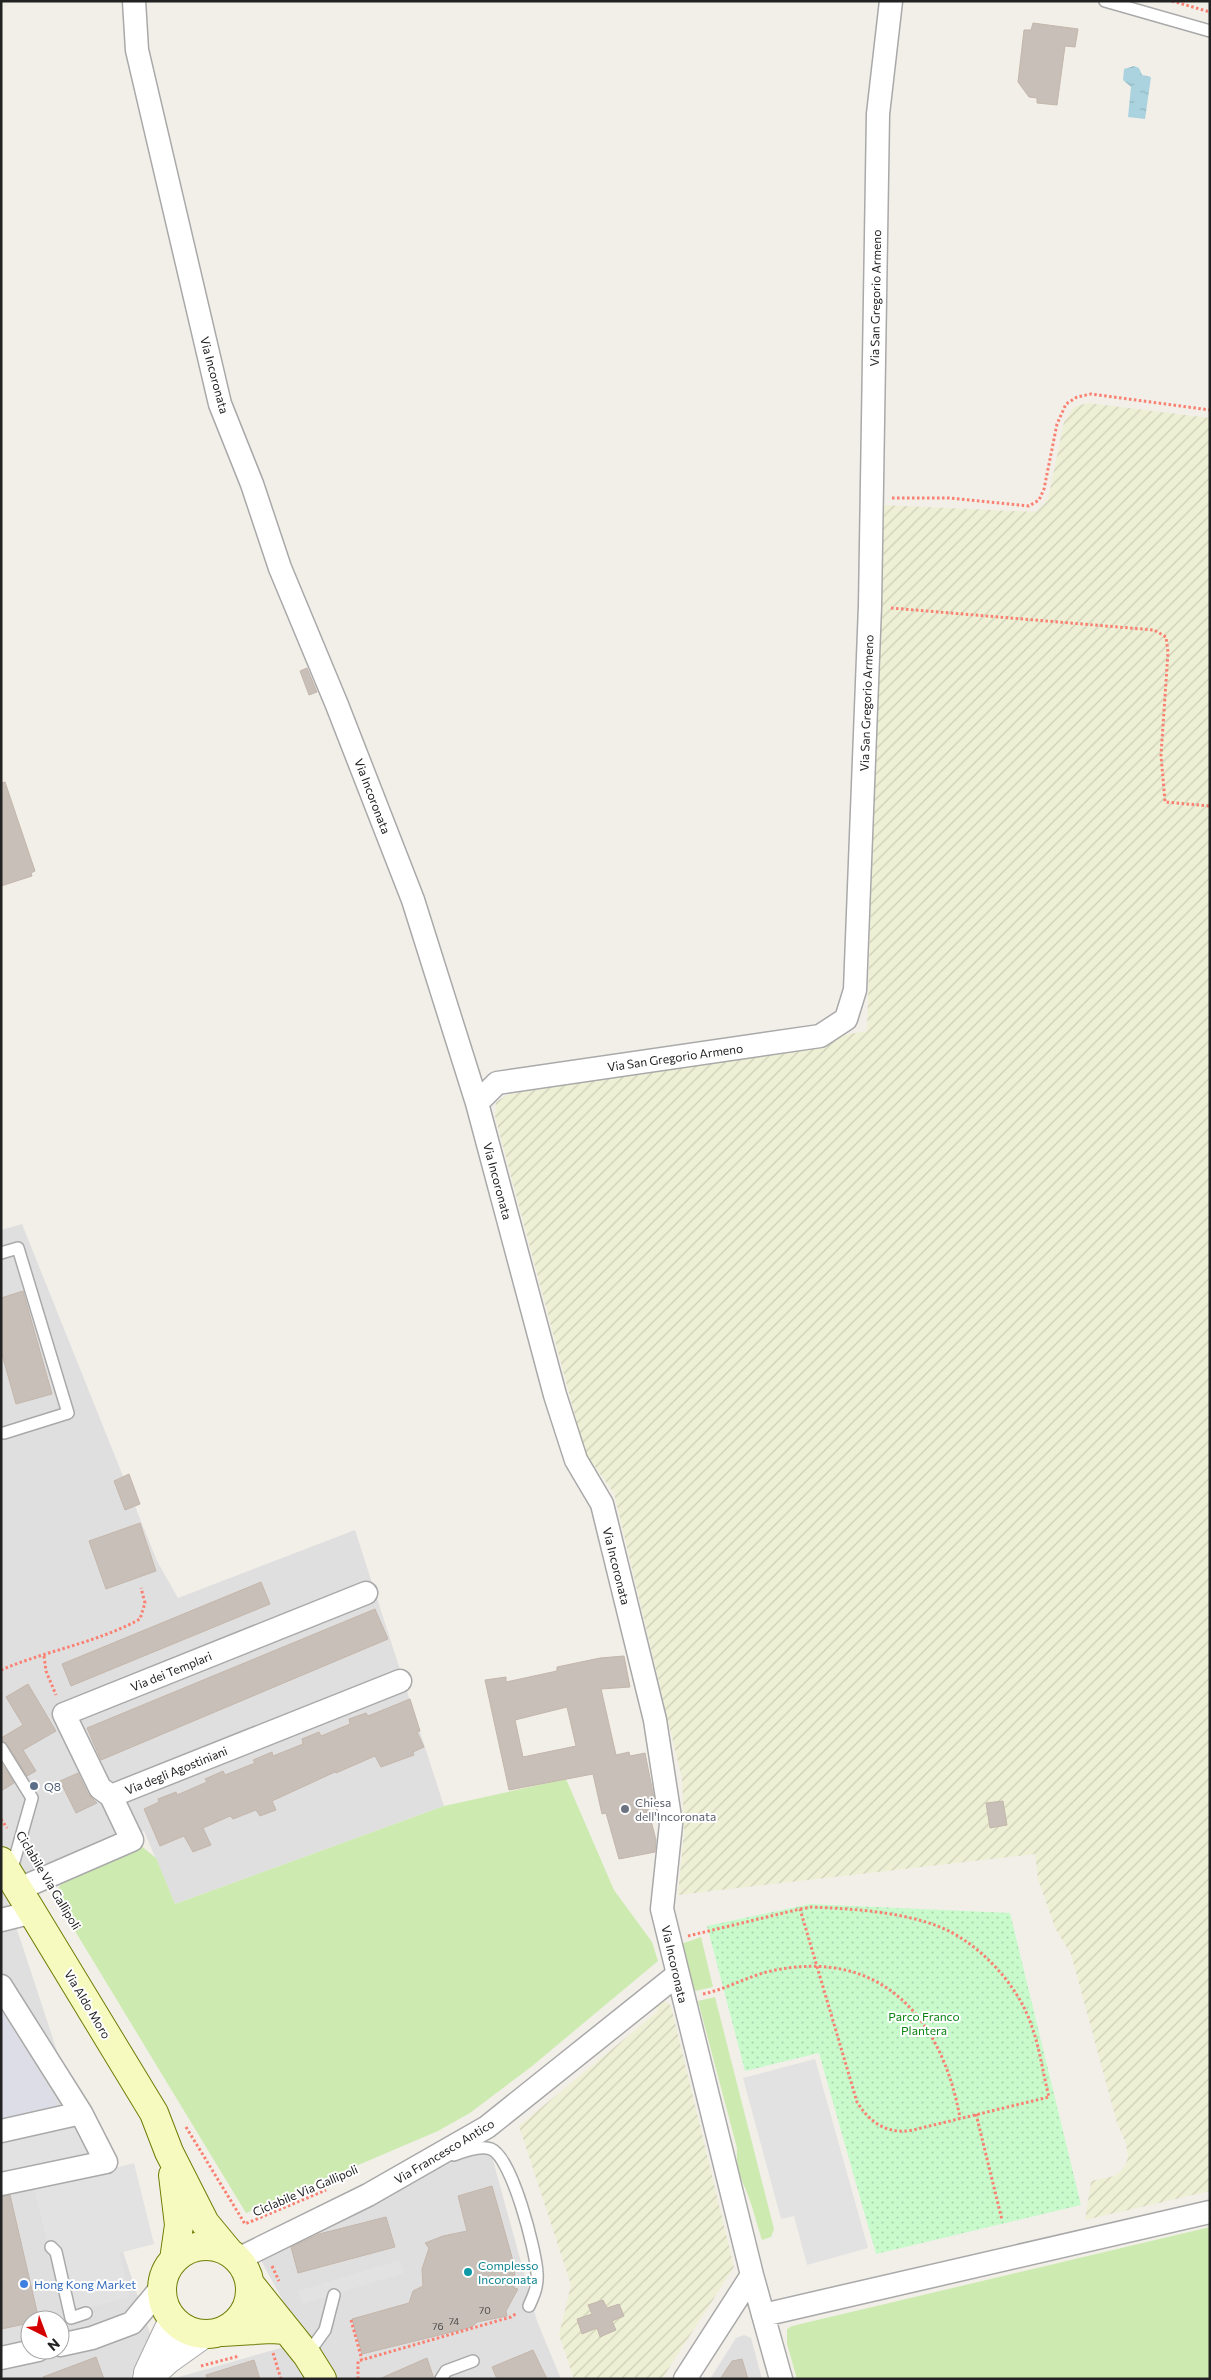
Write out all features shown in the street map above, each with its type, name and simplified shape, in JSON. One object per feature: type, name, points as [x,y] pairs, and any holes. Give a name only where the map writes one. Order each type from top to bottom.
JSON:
[{"type":"main road","name":"Via Aldo Moro","points":[[10,1870],[33,1912],[154,2113],[169,2152],[205,2223],[233,2255]]},
{"type":"main road","name":"Via Aldo Moro","points":[[169,2152],[176,2187],[179,2225],[174,2260]]},
{"type":"main road","points":[[279,2339],[250,2284],[246,2270],[233,2255],[215,2246],[200,2246],[186,2251],[174,2260],[165,2272],[162,2287],[163,2302],[174,2320],[189,2332],[212,2333],[270,2329],[279,2339],[307,2355],[322,2379]]},
{"type":"main road","points":[[212,2333],[235,2324],[245,2313],[250,2299],[250,2284]]},
{"type":"street","name":"Via Incoronata","points":[[134,1],[137,50],[220,404],[252,484],[280,568],[338,705],[414,900],[477,1103],[555,1395],[576,1460],[602,1504],[655,1720],[671,1824],[662,1908],[683,2000],[752,2275],[781,2379]]},
{"type":"street","name":"Via San Gregorio Armeno","points":[[477,1103],[497,1083],[820,1036],[846,1019],[854,990],[870,606],[878,114],[891,1]]},
{"type":"street","name":"Via dei Templari","points":[[64,1714],[366,1593]]},
{"type":"street","name":"Via degli Agostiniani","points":[[10,1870],[132,1840],[111,1796],[400,1681]]},
{"type":"street","points":[[64,1714],[100,1788],[111,1796]]},
{"type":"street","points":[[1,1920],[33,1912]]},
{"type":"street","name":"Via Francesco Antico","points":[[233,2255],[368,2195],[487,2127],[677,1975]]},
{"type":"street","points":[[1,1986],[81,2113],[106,2162],[1,2184]]},
{"type":"street","points":[[1,2131],[81,2113]]},
{"type":"street","points":[[763,2315],[1210,2212]]},
{"type":"street","points":[[685,2379],[752,2275]]},
{"type":"street","points":[[70,2343],[92,2338],[132,2323],[162,2287]]},
{"type":"street","points":[[146,2379],[174,2320]]},
{"type":"street","points":[[146,2379],[167,2360],[212,2333]]},
{"type":"street","points":[[1,2358],[20,2354]]},
{"type":"lane","points":[[1105,1],[1210,31]]},
{"type":"lane","points":[[1,1253],[18,1248],[68,1413],[4,1433]]},
{"type":"lane","points":[[1,1748],[32,1798],[10,1870]]},
{"type":"lane","points":[[487,2127],[494,2152],[508,2169],[529,2228],[537,2272],[536,2290],[529,2306]]},
{"type":"lane","points":[[428,2162],[481,2148],[494,2152]]},
{"type":"lane","points":[[51,2247],[56,2252],[71,2318],[86,2314]]},
{"type":"lane","points":[[307,2355],[325,2330],[334,2295]]},
{"type":"lane","points":[[441,2379],[446,2371],[473,2361]]},
{"type":"path","points":[[1172,1],[1210,12]]},
{"type":"path","points":[[872,498],[949,498],[1029,506],[1039,500],[1044,489],[1056,424],[1066,404],[1076,396],[1091,394],[1210,410]]},
{"type":"path","points":[[870,606],[1154,630],[1166,637],[1168,652],[1160,755],[1165,802],[1210,806]]},
{"type":"path","points":[[1,1670],[16,1663],[44,1656],[140,1619],[145,1603],[141,1588]]},
{"type":"path","points":[[44,1656],[46,1671],[64,1714]]},
{"type":"path","name":"Ciclabile Via Gallipoli","points":[[1,1819],[10,1870]]},
{"type":"path","points":[[686,1936],[800,1909],[812,1907],[880,1912],[933,1924],[987,1957],[1003,1975],[1018,1998],[1032,2026],[1049,2097],[903,2132],[887,2130],[869,2118],[854,2094],[800,1909]]},
{"type":"path","points":[[683,2000],[723,1990],[771,1971],[818,1967],[841,1970],[863,1976],[884,1986],[912,2008],[930,2031],[943,2056],[956,2095],[960,2118]]},
{"type":"path","points":[[976,2114],[1002,2220]]},
{"type":"path","name":"Ciclabile Via Gallipoli","points":[[183,2122],[245,2224],[329,2188]]},
{"type":"path","points":[[358,2379],[358,2361],[511,2317],[529,2306]]},
{"type":"path","points":[[351,2320],[362,2360]]},
{"type":"path","points":[[279,2339],[281,2379]]},
{"type":"path","points":[[198,2366],[244,2355]]},
{"type":"shaded area","points":[[22,1224],[157,1561],[178,1598],[355,1530],[444,1806],[175,1904],[144,1831],[4,1890],[165,2379],[1,2379],[1,1230]]},
{"type":"shaded area","points":[[1,2009],[57,2101],[57,2107],[1,2123]]},
{"type":"shaded area","points":[[815,2059],[868,2248],[807,2265],[794,2216],[781,2219],[743,2078]]},
{"type":"shaded area","points":[[76,2114],[91,2165],[1,2184],[1,2131]]},
{"type":"shaded area","points":[[487,2138],[537,2321],[561,2379],[172,2379],[305,2341],[258,2255]]},
{"type":"shaded area","points":[[134,2163],[154,2244],[119,2253],[130,2297],[70,2313],[70,2310],[64,2310],[34,2189]]},
{"type":"shaded area","points":[[400,2260],[404,2273],[302,2304],[298,2291]]},
{"type":"shaded area","points":[[744,2335],[751,2338],[762,2379],[710,2379],[736,2338]]},
{"type":"green space","points":[[1088,403],[1210,418],[1210,2191],[1085,2220],[1091,2181],[1114,2176],[1123,2169],[1128,2158],[1126,2143],[1117,2123],[1071,1954],[1055,1928],[1038,1879],[1035,1854],[678,1895],[684,1832],[682,1779],[614,1493],[585,1453],[495,1116],[496,1102],[509,1094],[867,1031],[883,505],[1036,512],[1048,499],[1064,422],[1074,407]]},
{"type":"green space","points":[[566,1779],[614,1890],[652,1942],[658,1961],[531,2067],[470,2113],[438,2131],[246,2213],[55,1898],[63,1877],[140,1845],[156,1858],[175,1904],[444,1806]]},
{"type":"green space","name":"Parco Franco Plantera","points":[[810,1904],[1010,1913],[1081,2205],[876,2254],[819,2053],[745,2071],[707,1926]]},
{"type":"green space","points":[[701,1937],[713,1987],[695,1991],[681,1944]]},
{"type":"green space","points":[[715,1997],[774,2229],[771,2237],[762,2240],[751,2203],[738,2170],[737,2148],[698,2001]]},
{"type":"green space","points":[[664,2000],[671,2006],[734,2267],[662,2379],[574,2379],[559,2335],[571,2285],[519,2126],[657,2012],[658,2009],[653,2002]]},
{"type":"green space","points":[[1210,2227],[1210,2379],[797,2379],[787,2344],[787,2329],[792,2326]]},
{"type":"water","points":[[1134,66],[1139,68],[1142,75],[1151,77],[1145,119],[1128,117],[1131,87],[1123,80],[1124,69]]},
{"type":"building","points":[[1033,23],[1078,29],[1075,47],[1065,46],[1057,105],[1037,103],[1037,98],[1029,97],[1018,82],[1024,30],[1031,30]]},
{"type":"building","points":[[307,668],[317,692],[309,695],[300,671]]},
{"type":"building","points":[[5,782],[35,871],[31,873],[32,876],[1,886],[1,783]]},
{"type":"building","points":[[23,1291],[52,1394],[16,1404],[1,1351],[1,1298]]},
{"type":"building","points":[[129,1474],[140,1504],[125,1510],[114,1481]]},
{"type":"building","points":[[140,1523],[156,1571],[106,1589],[89,1541]]},
{"type":"building","points":[[261,1582],[270,1604],[71,1686],[62,1664]]},
{"type":"building","points":[[375,1609],[388,1639],[101,1760],[87,1728]]},
{"type":"building","points":[[624,1656],[630,1687],[601,1689],[616,1755],[629,1752],[630,1756],[645,1753],[655,1803],[647,1805],[656,1840],[655,1852],[619,1859],[606,1813],[602,1814],[593,1774],[509,1790],[485,1680],[506,1677],[506,1682],[557,1671],[557,1667],[600,1658]],"holes":[[[567,1707],[576,1746],[523,1757],[515,1720]]]},
{"type":"building","points":[[28,1684],[56,1731],[23,1750],[36,1771],[27,1776],[7,1744],[1,1741],[1,1738],[23,1725],[6,1697]]},
{"type":"building","points":[[410,1699],[420,1731],[417,1732],[424,1747],[413,1752],[414,1755],[381,1767],[375,1756],[272,1801],[276,1810],[260,1816],[256,1810],[233,1819],[230,1816],[203,1828],[211,1845],[193,1852],[184,1836],[160,1846],[144,1809],[159,1802],[158,1799],[176,1792],[177,1795],[207,1782],[205,1779],[223,1771],[225,1775],[255,1763],[253,1760],[272,1752],[273,1756],[303,1744],[302,1739],[319,1732],[321,1736],[350,1724],[349,1719],[366,1713],[368,1716]]},
{"type":"building","points":[[1,1763],[14,1783],[1,1791]]},
{"type":"building","points":[[78,1773],[88,1794],[97,1803],[76,1813],[60,1781]]},
{"type":"building","points":[[1003,1801],[1007,1825],[990,1828],[986,1803]]},
{"type":"building","name":"Complesso Incoronata","points":[[492,2186],[515,2268],[514,2288],[518,2289],[506,2311],[507,2316],[477,2322],[472,2327],[362,2354],[352,2319],[409,2303],[413,2291],[423,2286],[422,2269],[429,2248],[425,2243],[443,2236],[467,2231],[458,2196]]},
{"type":"building","points":[[10,2195],[37,2310],[20,2310],[20,2325],[1,2329],[1,2197]]},
{"type":"building","points":[[386,2217],[395,2247],[298,2273],[291,2247],[319,2234]]},
{"type":"building","points":[[603,2300],[607,2308],[619,2304],[624,2316],[612,2321],[616,2330],[600,2337],[597,2328],[582,2334],[577,2319],[592,2314],[588,2305]]},
{"type":"building","points":[[533,2350],[547,2379],[497,2379],[492,2367]]},
{"type":"building","points":[[96,2357],[104,2379],[43,2379],[43,2377]]},
{"type":"building","points":[[427,2358],[434,2379],[379,2379]]},
{"type":"building","points":[[742,2359],[748,2379],[720,2379],[732,2361]]},
{"type":"building","points":[[254,2360],[260,2379],[207,2379],[206,2375]]},
{"type":"place","name":"Q8","points":[[34,1786]]},
{"type":"place","name":"Chiesa dell'Incoronata","points":[[625,1809]]},
{"type":"place","name":"Complesso Incoronata","points":[[468,2272]]},
{"type":"place","name":"Hong Kong Market","points":[[24,2284]]}]
